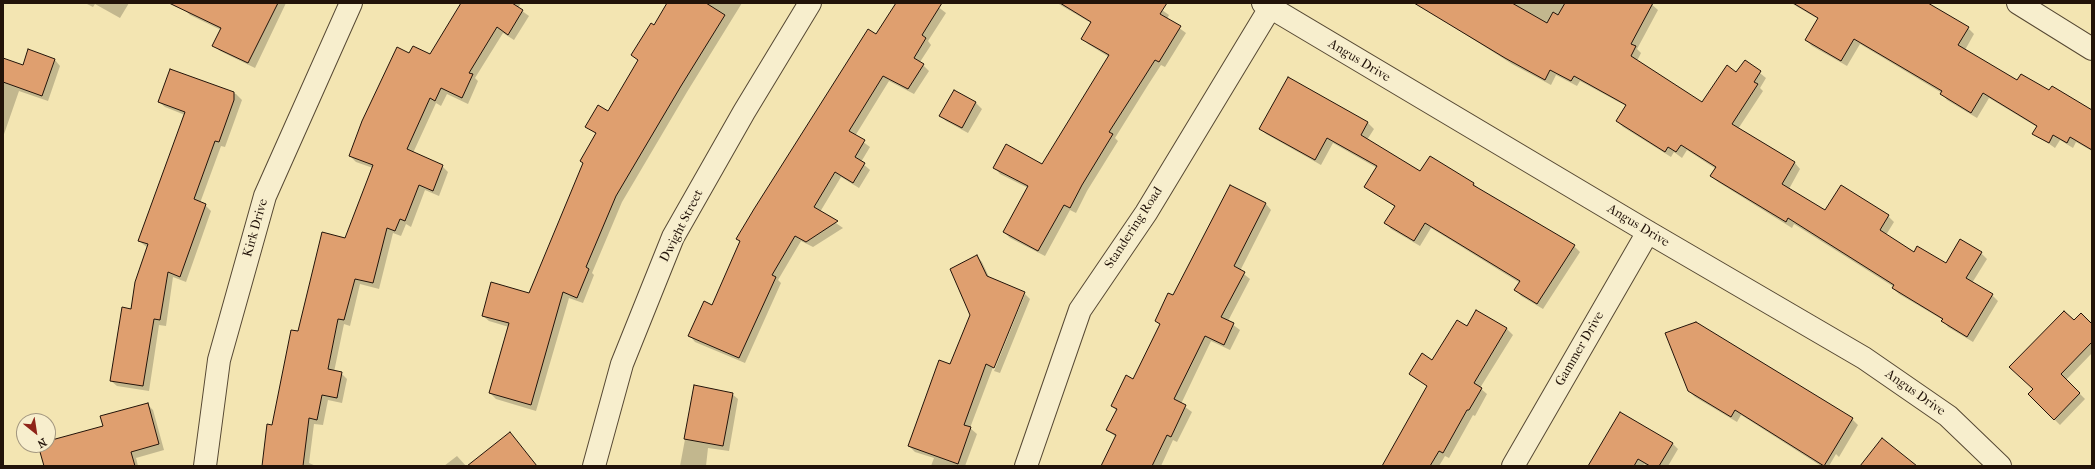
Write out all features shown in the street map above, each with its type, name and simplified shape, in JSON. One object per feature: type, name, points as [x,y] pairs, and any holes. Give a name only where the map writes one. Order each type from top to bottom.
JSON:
[{"type":"street","name":"Kirk Drive","points":[[205,466],[219,360],[265,196],[351,3]]},
{"type":"street","name":"Dwight Street","points":[[594,466],[622,364],[673,237],[744,112],[810,3]]},
{"type":"street","points":[[2018,3],[2092,49]]},
{"type":"street","name":"Angus Drive","points":[[1268,4],[1648,232],[1864,358],[1948,416],[2000,466]]},
{"type":"street","name":"Standering Road","points":[[1026,466],[1080,310],[1146,213],[1268,4]]},
{"type":"street","name":"Gammer Drive","points":[[1513,466],[1648,232]]},
{"type":"building","points":[[169,3],[278,3],[248,63],[212,46],[221,28]]},
{"type":"building","points":[[461,3],[512,3],[523,10],[508,35],[497,27],[469,73],[473,74],[462,98],[441,88],[435,101],[430,98],[407,149],[443,165],[433,191],[419,185],[405,221],[400,219],[395,231],[387,228],[373,283],[355,279],[344,320],[338,319],[328,369],[342,372],[337,398],[322,395],[317,420],[309,418],[303,466],[262,466],[267,424],[272,425],[291,330],[298,331],[322,232],[345,238],[373,165],[349,156],[362,121],[397,47],[409,53],[413,46],[430,54]]},
{"type":"building","points":[[667,3],[706,3],[725,15],[616,196],[586,267],[589,269],[577,298],[563,292],[531,405],[489,393],[509,323],[482,316],[491,282],[529,293],[583,163],[580,161],[596,133],[585,127],[598,105],[608,111],[638,60],[631,55],[651,23],[654,25]]},
{"type":"building","points":[[896,3],[942,3],[922,35],[926,38],[914,58],[924,64],[908,89],[883,76],[849,131],[865,140],[855,157],[865,163],[853,183],[835,172],[814,207],[838,221],[806,242],[795,236],[772,275],[776,277],[739,358],[688,336],[704,301],[712,305],[740,241],[736,239],[754,209],[868,29],[876,34]]},
{"type":"building","points":[[1060,3],[1167,3],[1160,14],[1181,26],[1159,62],[1155,60],[1109,132],[1113,134],[1070,208],[1064,205],[1038,251],[1003,232],[1028,186],[993,168],[1006,144],[1042,164],[1109,55],[1081,39],[1091,22]]},
{"type":"building","points":[[1414,3],[1512,3],[1547,23],[1553,12],[1558,15],[1565,3],[1653,3],[1631,44],[1636,46],[1631,56],[1702,102],[1727,65],[1736,72],[1745,60],[1761,71],[1754,82],[1758,84],[1732,124],[1795,162],[1782,184],[1825,210],[1841,185],[1889,215],[1880,230],[1914,252],[1917,246],[1946,263],[1960,239],[1982,252],[1966,278],[1993,294],[1967,337],[1941,321],[1943,319],[1892,288],[1894,285],[1788,218],[1786,222],[1710,176],[1716,167],[1681,145],[1676,152],[1668,147],[1665,152],[1616,121],[1626,105],[1574,76],[1571,81],[1550,70],[1545,80],[1505,58]]},
{"type":"building","points":[[1793,3],[1928,3],[1969,27],[1958,45],[2017,80],[2021,74],[2049,90],[2052,86],[2092,110],[2092,150],[2070,137],[2067,143],[2053,135],[2049,143],[2032,134],[2037,126],[1983,93],[1971,113],[1940,94],[1942,91],[1854,39],[1841,61],[1805,40],[1818,18]]},
{"type":"building","points":[[28,49],[55,59],[42,96],[3,82],[3,58],[23,65]]},
{"type":"building","points":[[170,69],[234,92],[234,100],[219,142],[215,141],[194,199],[206,204],[180,277],[168,272],[160,320],[154,319],[143,386],[110,381],[122,307],[131,309],[135,282],[148,244],[138,241],[185,112],[158,102]]},
{"type":"building","points":[[1288,77],[1368,122],[1361,135],[1420,171],[1430,156],[1474,183],[1473,185],[1575,245],[1537,304],[1514,290],[1520,281],[1425,223],[1414,241],[1384,223],[1395,206],[1364,187],[1377,166],[1327,138],[1315,160],[1259,129]]},
{"type":"building","points":[[954,90],[976,102],[962,128],[939,116]]},
{"type":"building","points":[[1230,185],[1266,203],[1234,266],[1245,272],[1221,317],[1234,323],[1224,345],[1205,336],[1174,399],[1186,405],[1171,437],[1167,435],[1152,466],[1101,466],[1116,435],[1106,430],[1117,409],[1111,406],[1126,375],[1133,379],[1160,324],[1155,321],[1168,293],[1173,295]]},
{"type":"building","points":[[977,255],[987,276],[1025,292],[994,368],[986,364],[964,425],[971,427],[958,464],[908,446],[939,360],[950,364],[970,315],[950,269]]},
{"type":"building","points":[[1476,310],[1507,328],[1474,383],[1482,388],[1469,410],[1467,410],[1443,453],[1439,451],[1430,466],[1382,466],[1427,386],[1409,374],[1422,353],[1432,360],[1457,320],[1467,326]]},
{"type":"building","points":[[2064,311],[2074,320],[2081,313],[2092,324],[2092,342],[2061,374],[2080,393],[2054,420],[2028,394],[2033,389],[2009,367]]},
{"type":"building","points":[[1696,322],[1853,418],[1824,466],[1735,410],[1731,417],[1688,391],[1665,333]]},
{"type":"building","points":[[694,385],[733,393],[723,446],[684,439]]},
{"type":"building","points":[[148,403],[159,444],[131,452],[135,466],[44,466],[40,453],[56,453],[56,439],[103,426],[100,416]]},
{"type":"building","points":[[1620,412],[1673,443],[1659,466],[1650,466],[1638,459],[1634,466],[1588,466]]},
{"type":"building","points":[[510,432],[537,466],[467,466]]},
{"type":"building","points":[[1882,438],[1917,466],[1860,466]]}]
